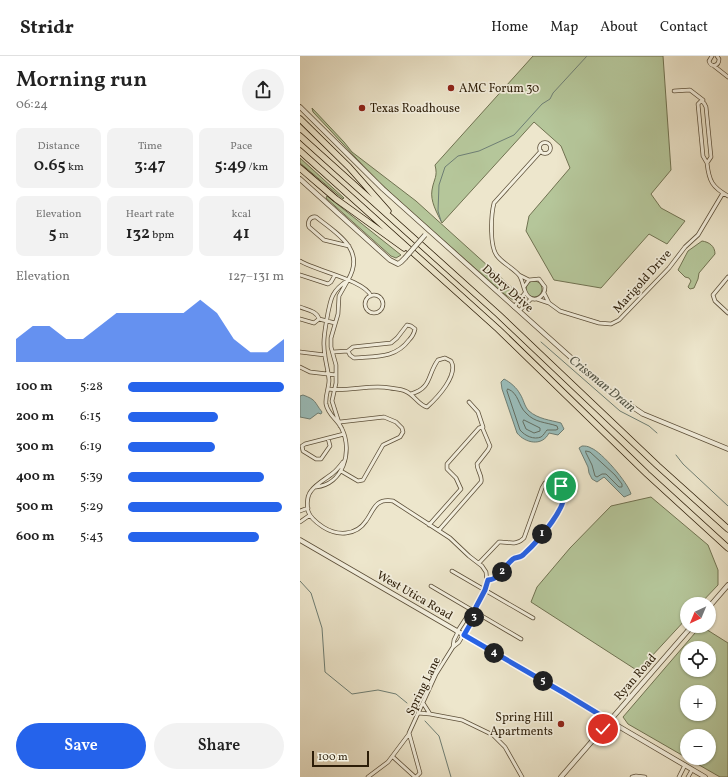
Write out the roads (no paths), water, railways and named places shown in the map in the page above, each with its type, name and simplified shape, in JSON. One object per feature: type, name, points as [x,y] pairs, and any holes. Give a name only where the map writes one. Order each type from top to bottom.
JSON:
[{"type":"highway","points":[[300,119],[349,167],[406,232]]},
{"type":"highway","points":[[300,136],[508,323],[663,470],[728,529]]},
{"type":"highway","points":[[300,151],[504,334],[647,474],[728,548]]},
{"type":"highway","points":[[300,168],[336,199],[430,267]]},
{"type":"street","points":[[712,56],[709,61],[712,65],[728,77]]},
{"type":"street","points":[[717,56],[719,59],[721,72]]},
{"type":"street","points":[[712,65],[717,65],[719,62]]},
{"type":"street","points":[[674,91],[689,90],[704,102],[706,107],[711,157],[707,162]]},
{"type":"street","points":[[697,95],[703,156],[707,162],[709,176],[712,184],[728,196]]},
{"type":"street","points":[[698,103],[701,101],[704,102]]},
{"type":"street","name":"Dobry Drive","points":[[300,107],[371,178],[606,389],[633,408],[661,422],[728,449]]},
{"type":"street","points":[[529,280],[519,275],[497,256],[494,251],[491,213],[494,203],[541,151]]},
{"type":"street","points":[[300,179],[390,260],[398,264],[429,231]]},
{"type":"street","name":"Marigold Drive","points":[[531,299],[537,299],[549,303],[560,311],[599,323],[611,324],[619,320],[669,268],[685,247],[700,233],[722,193]]},
{"type":"street","points":[[316,487],[329,483],[338,475],[345,460],[346,447],[344,434],[332,405],[336,366],[331,347],[331,338],[338,314],[339,296],[353,270],[354,264],[353,253],[349,246],[316,217],[312,217],[309,220],[309,227],[322,239],[349,246]]},
{"type":"street","points":[[300,261],[308,266],[348,280],[365,289],[371,296]]},
{"type":"street","points":[[300,275],[328,284],[335,275]]},
{"type":"street","points":[[519,275],[524,286],[525,293],[531,299],[519,311]]},
{"type":"street","points":[[728,277],[714,293],[713,298],[728,313]]},
{"type":"street","points":[[524,286],[529,280],[536,278],[541,281],[545,287],[544,293],[537,299]]},
{"type":"street","points":[[340,424],[330,414],[327,408],[326,400],[328,375],[324,343],[330,302],[333,295],[348,280]]},
{"type":"street","points":[[514,307],[525,293]]},
{"type":"street","points":[[544,293],[549,303]]},
{"type":"street","points":[[376,295],[381,298],[382,307],[378,311],[370,311],[366,307],[365,302],[371,296],[376,295]]},
{"type":"street","points":[[300,307],[315,312],[319,319]]},
{"type":"street","points":[[300,319],[312,323],[317,322],[319,319],[335,323]]},
{"type":"street","points":[[300,352],[325,355],[348,351],[353,346],[391,343],[407,325],[412,326],[415,329],[414,333],[404,347],[394,354],[354,358],[351,357],[348,351]]},
{"type":"street","points":[[328,389],[334,390],[363,387],[384,387],[405,391],[411,394],[422,405],[428,407],[446,386],[453,368],[451,361],[445,358],[436,362],[423,389],[411,394]]},
{"type":"street","points":[[300,366],[310,372],[336,375]]},
{"type":"street","points":[[439,530],[481,482],[477,464],[490,446],[478,412],[469,402]]},
{"type":"street","points":[[340,424],[384,418],[398,424],[403,430],[400,437],[383,445],[363,480],[358,480],[341,471]]},
{"type":"street","points":[[429,525],[461,488],[456,478],[447,469],[447,464],[479,428],[481,426],[483,427]]},
{"type":"street","points":[[328,438],[330,446],[322,458],[316,459],[303,450],[302,446],[305,444],[328,438],[344,434]]},
{"type":"street","points":[[343,462],[310,494],[308,508],[310,516],[318,524],[330,531],[346,534],[363,524],[377,504],[389,500],[398,503],[450,538],[469,556],[479,563],[486,572],[488,580],[485,590],[476,607],[476,612]]},
{"type":"street","points":[[479,563],[499,542],[515,544],[524,538],[545,483],[551,482],[563,487],[565,496],[552,523],[523,556],[513,559],[495,579],[488,580]]},
{"type":"street","points":[[300,511],[308,508]]},
{"type":"street","points":[[300,522],[310,516]]},
{"type":"street","name":"West Utica Road","points":[[300,540],[680,762]]},
{"type":"street","points":[[452,571],[533,618]]},
{"type":"street","points":[[716,599],[728,585]]},
{"type":"street","points":[[431,586],[520,639]]},
{"type":"street","name":"Spring Lane","points":[[453,647],[454,640],[458,632],[472,610],[476,607]]},
{"type":"street","name":"Spring Lane","points":[[368,777],[380,770],[393,757],[409,733],[436,674],[453,647],[459,642],[476,612]]},
{"type":"street","name":"Ryan Road","points":[[561,777],[686,633]]},
{"type":"street","points":[[422,703],[430,714]]},
{"type":"street","points":[[418,713],[462,720],[493,735],[506,747],[522,777]]},
{"type":"street","name":"Spring Lane","points":[[393,757],[416,777],[420,773],[409,733]]},
{"type":"street","points":[[679,777],[685,765]]},
{"type":"street","name":"West Utica Road","points":[[685,765],[705,777]]},
{"type":"street","points":[[688,777],[692,770]]},
{"type":"street","points":[[632,777],[646,777]]},
{"type":"water","points":[[504,379],[511,383],[517,390],[529,411],[540,418],[561,423],[564,429],[558,435],[549,433],[538,442],[529,441],[520,436],[517,433],[502,389],[501,382]]},
{"type":"water","points":[[303,395],[311,398],[315,402],[322,412],[321,414],[318,413],[310,419],[300,417],[300,396]]},
{"type":"water","points":[[582,446],[589,447],[596,451],[608,461],[625,483],[631,494],[624,497],[604,477],[597,482],[592,479],[579,448]]},
{"type":"waterway","name":"Crissman Drain","points":[[441,221],[438,211],[439,185],[445,167],[458,156],[479,151],[514,135],[542,104],[550,99],[553,93],[587,56]]},
{"type":"waterway","name":"Crissman Drain","points":[[541,342],[620,411],[649,426],[657,433]]},
{"type":"waterway","name":"Crissman Drain","points":[[676,455],[683,464],[728,506]]},
{"type":"waterway","points":[[300,581],[311,593],[322,628],[325,672],[352,694],[378,690],[396,694],[407,703]]},
{"type":"waterway","points":[[425,721],[439,736],[451,777]]},
{"type":"place","name":"AMC Forum 30","points":[[451,88]]},
{"type":"place","name":"Texas Roadhouse","points":[[362,108]]},
{"type":"place","name":"Spring Hill Apartments","points":[[561,724]]}]
